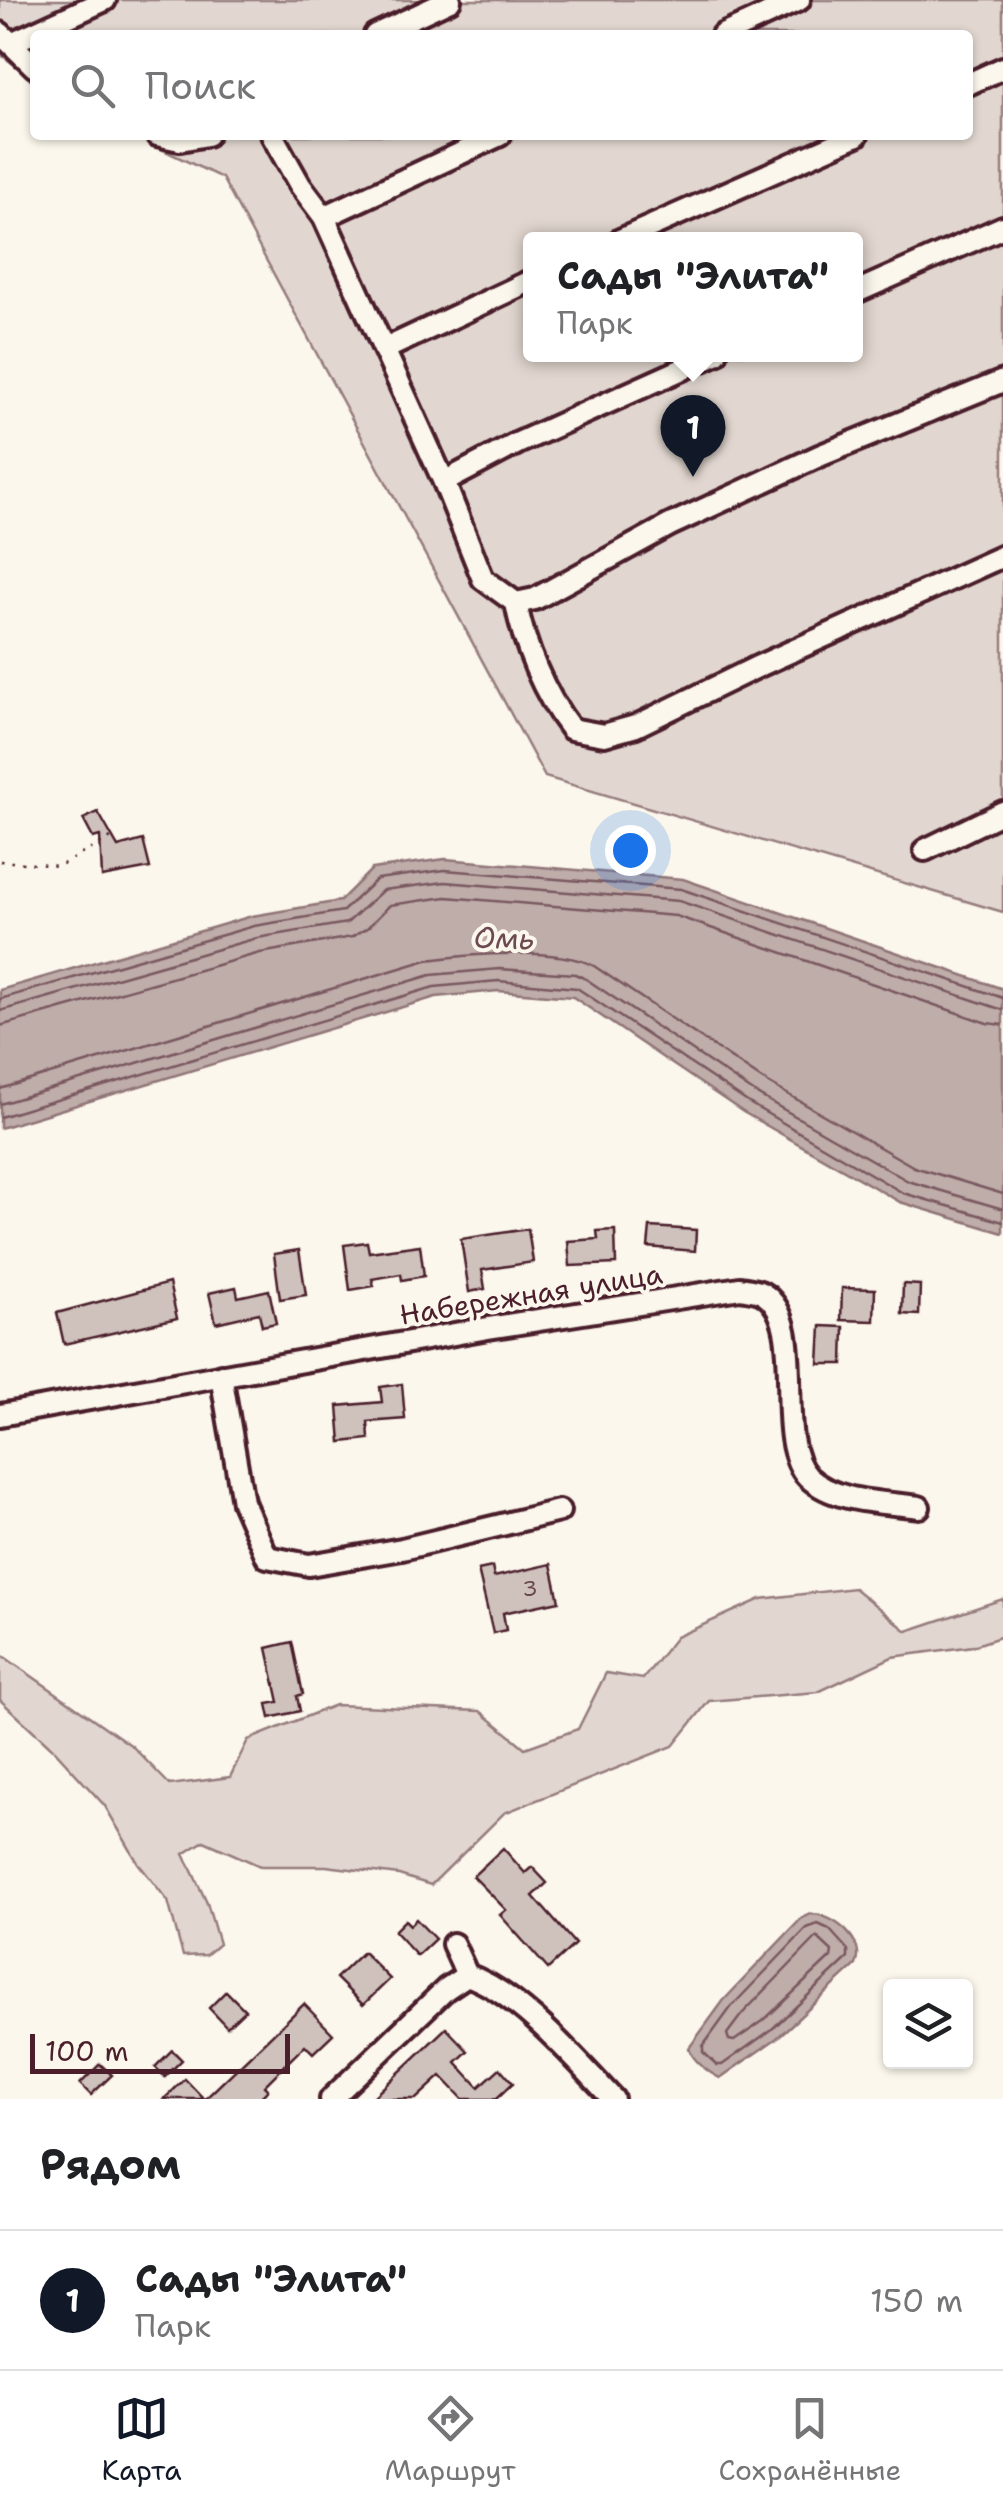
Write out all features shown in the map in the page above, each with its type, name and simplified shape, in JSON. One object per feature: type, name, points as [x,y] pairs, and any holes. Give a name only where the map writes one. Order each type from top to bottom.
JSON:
[{"type":"street","points":[[30,62],[6,38],[105,0]]},
{"type":"street","points":[[386,30],[450,0]]},
{"type":"street","points":[[733,30],[799,0]]},
{"type":"street","points":[[973,82],[1003,68]]},
{"type":"street","points":[[275,140],[324,217],[444,482],[483,580],[516,603],[519,621],[557,711],[571,729],[604,735],[636,726],[1003,556]]},
{"type":"street","points":[[324,217],[489,140]]},
{"type":"street","points":[[638,232],[846,140]]},
{"type":"street","points":[[863,289],[1003,227]]},
{"type":"street","points":[[385,350],[523,284]]},
{"type":"street","points":[[444,482],[698,362]]},
{"type":"street","points":[[516,603],[535,599],[670,525],[819,456],[1003,380]]},
{"type":"street","points":[[926,850],[1003,812]]},
{"type":"street","name":"Набережная улица","points":[[0,1415],[488,1328],[740,1288],[762,1293],[778,1308],[787,1343],[794,1455],[808,1476],[833,1493],[920,1507]]},
{"type":"street","points":[[221,1376],[243,1502],[267,1556],[309,1565],[402,1548],[559,1511]]},
{"type":"street","points":[[453,1944],[466,1975],[491,1983],[516,2003],[613,2099]]},
{"type":"street","points":[[331,2099],[446,1989],[466,1975]]},
{"type":"path","points":[[0,861],[59,866],[112,837]]},
{"type":"shaded area","points":[[0,0],[1003,0],[1003,912],[545,777],[222,178],[142,140],[973,140],[973,30],[30,30],[30,77],[0,54]]},
{"type":"shaded area","points":[[854,1588],[907,1631],[1003,1599],[1003,1636],[973,1646],[892,1657],[818,1692],[709,1701],[673,1746],[504,1813],[431,1885],[399,1875],[326,1866],[260,1866],[204,1841],[184,1854],[207,1903],[219,1944],[206,1955],[183,1956],[168,1901],[138,1863],[105,1806],[53,1749],[0,1700],[0,1654],[132,1746],[170,1785],[230,1777],[248,1740],[335,1705],[480,1711],[525,1748],[578,1729],[606,1673],[643,1679],[676,1637],[761,1599]]},
{"type":"water","name":"Омь","points":[[445,859],[683,879],[1003,989],[1003,1233],[900,1202],[743,1112],[573,997],[498,991],[436,997],[0,1128],[0,990],[252,916],[340,901],[372,869]]},
{"type":"water","points":[[811,1914],[846,1930],[857,1947],[856,1965],[777,2038],[720,2078],[716,2076],[697,2061],[689,2048],[724,2000],[801,1919]]},
{"type":"building","points":[[98,812],[118,847],[143,840],[150,868],[102,877],[100,836],[93,838],[83,819]]},
{"type":"building","points":[[650,1227],[696,1230],[695,1251],[648,1247]]},
{"type":"building","points":[[528,1229],[533,1262],[482,1270],[485,1289],[469,1292],[461,1239]]},
{"type":"building","points":[[615,1230],[616,1264],[570,1266],[568,1241],[598,1239],[597,1231]]},
{"type":"building","points":[[367,1242],[369,1252],[420,1245],[424,1276],[402,1280],[401,1274],[372,1279],[374,1286],[350,1290],[344,1245]]},
{"type":"building","points":[[299,1250],[306,1295],[280,1299],[274,1254]]},
{"type":"building","points":[[169,1283],[177,1318],[64,1344],[57,1313]]},
{"type":"building","points":[[903,1284],[920,1285],[919,1315],[902,1314]]},
{"type":"building","points":[[236,1287],[238,1297],[269,1290],[276,1323],[262,1326],[259,1313],[216,1323],[209,1293]]},
{"type":"building","points":[[842,1288],[875,1289],[874,1321],[841,1320]]},
{"type":"building","points":[[821,1326],[844,1327],[843,1364],[819,1364]]},
{"type":"building","points":[[402,1384],[405,1419],[368,1422],[369,1439],[341,1442],[338,1406],[382,1402],[380,1387]]},
{"type":"building","points":[[551,1564],[559,1601],[503,1613],[506,1630],[493,1633],[478,1570],[492,1567],[494,1577]]},
{"type":"building","points":[[292,1642],[303,1694],[297,1696],[300,1711],[270,1718],[267,1704],[279,1702],[267,1648]]},
{"type":"building","points":[[503,1848],[525,1873],[532,1867],[547,1883],[533,1896],[575,1944],[548,1969],[500,1915],[506,1910],[473,1876]]},
{"type":"building","points":[[416,1919],[435,1939],[417,1956],[394,1931],[405,1920],[410,1925]]},
{"type":"building","points":[[363,1952],[390,1979],[363,2005],[336,1978]]},
{"type":"building","points":[[226,1991],[245,2010],[227,2027],[209,2008]]},
{"type":"building","points":[[304,2004],[333,2034],[313,2053],[305,2045],[264,2086],[268,2090],[259,2099],[205,2099]]},
{"type":"building","points":[[446,2028],[468,2051],[456,2062],[479,2087],[500,2068],[513,2083],[496,2099],[463,2099],[441,2076],[416,2099],[371,2099]]},
{"type":"building","points":[[172,2050],[182,2060],[165,2077],[155,2067]]},
{"type":"building","points":[[100,2064],[112,2075],[91,2095],[80,2084]]},
{"type":"building","points":[[185,2079],[204,2099],[164,2099]]},
{"type":"place","name":"Сады \"Элита\"","points":[[693,477]]}]
